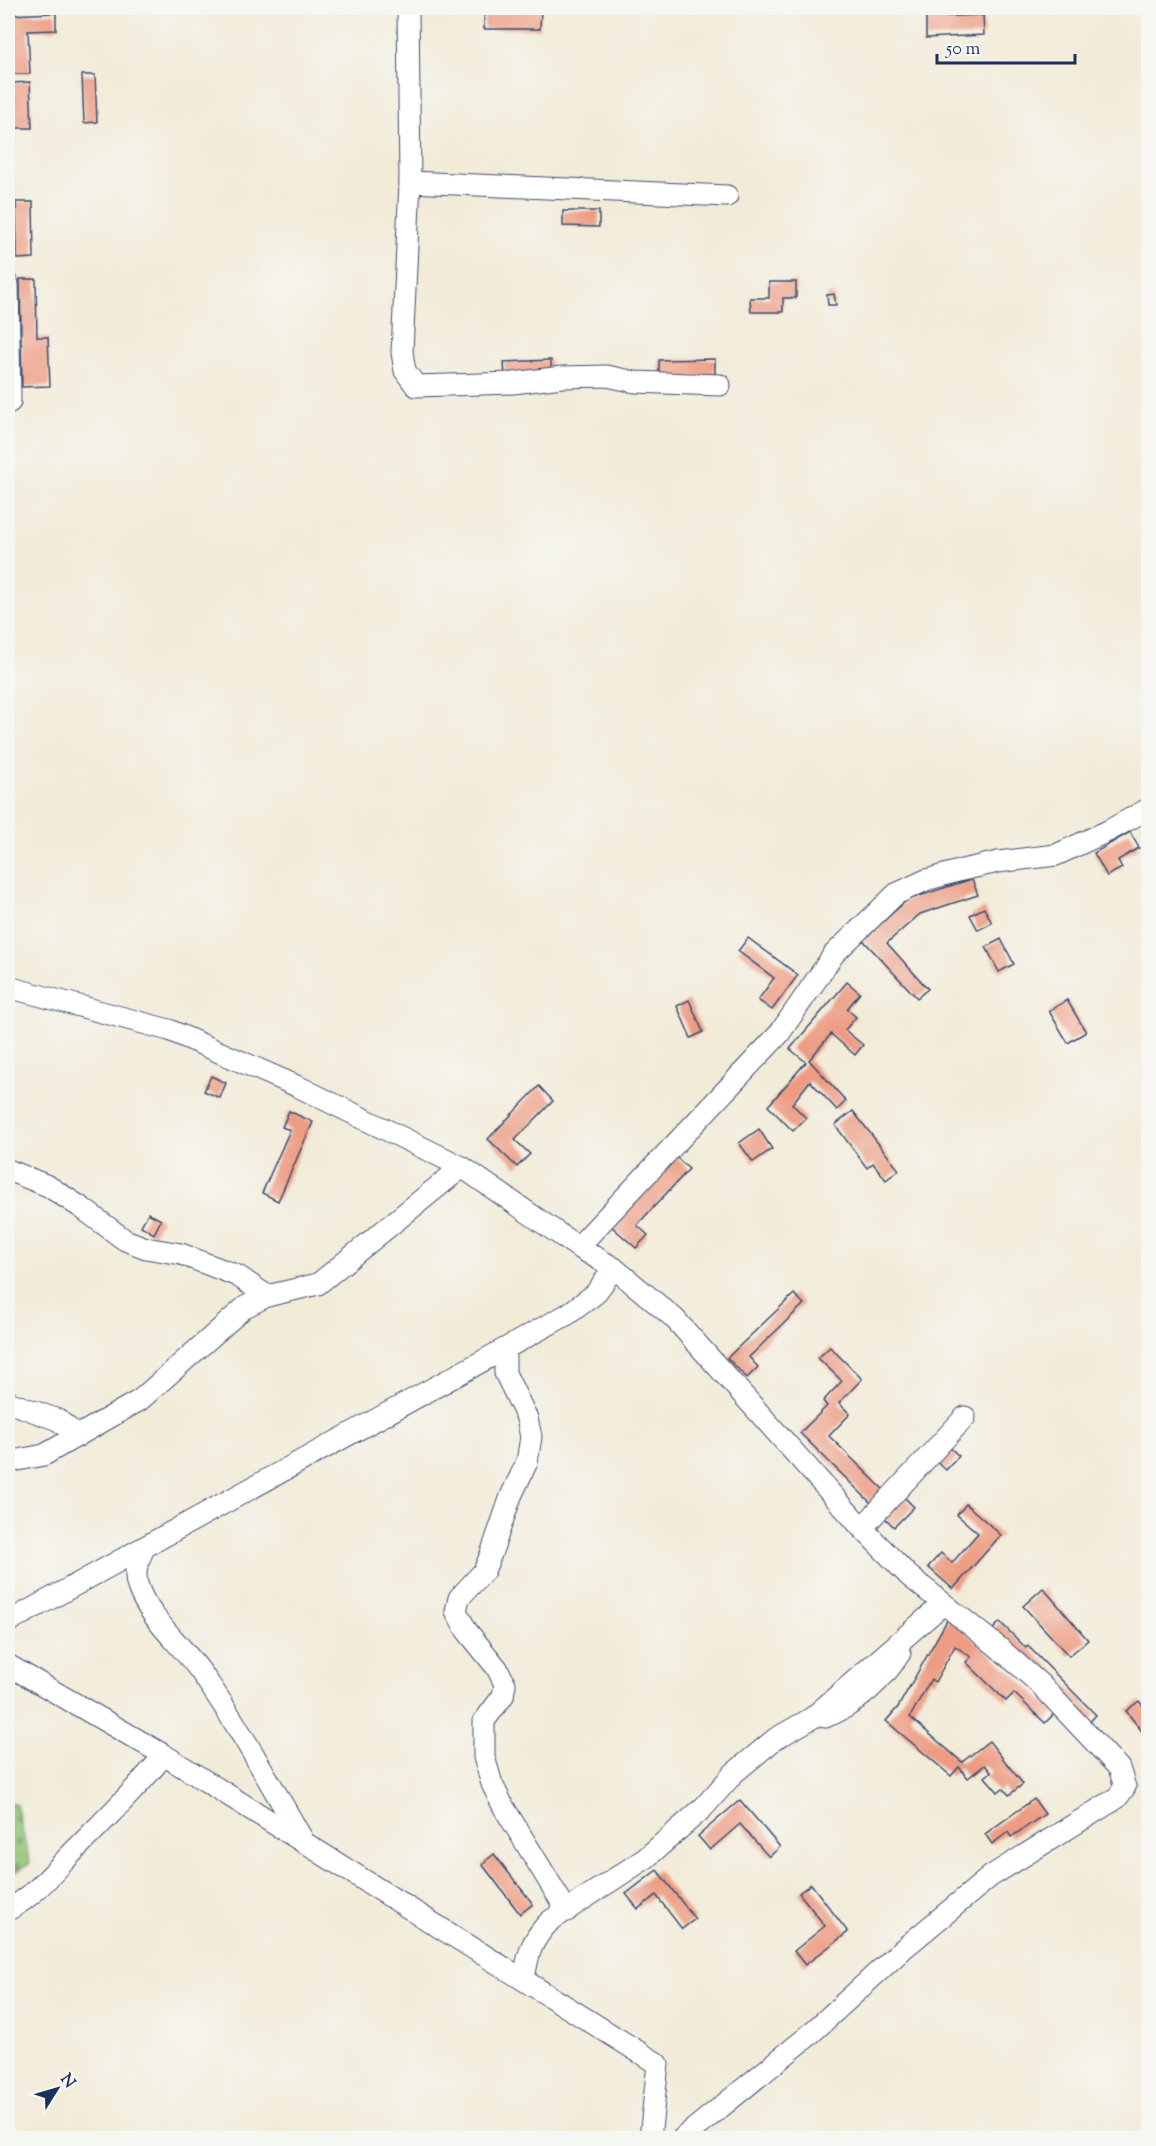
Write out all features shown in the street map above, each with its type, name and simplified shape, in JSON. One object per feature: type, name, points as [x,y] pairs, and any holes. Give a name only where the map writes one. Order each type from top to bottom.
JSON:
[{"type":"street","points":[[408,8],[410,182],[402,352],[405,371],[416,386],[513,384],[562,378],[608,376],[635,382],[720,385]]},
{"type":"street","points":[[410,182],[727,196]]},
{"type":"street","points":[[8,284],[10,402]]},
{"type":"street","points":[[578,1247],[779,1034],[834,954],[896,894],[926,880],[962,870],[998,862],[1056,855],[1108,831],[1149,808]]},
{"type":"street","points":[[8,987],[169,1030],[299,1087],[462,1167],[578,1247],[614,1268],[674,1318],[862,1528],[909,1575],[1040,1684],[1119,1768],[1125,1786],[1117,1798],[991,1876],[903,1949],[807,2037],[683,2139]]},
{"type":"street","points":[[8,1462],[44,1455],[140,1400],[245,1307],[267,1296],[318,1284],[462,1167]]},
{"type":"street","points":[[8,1170],[48,1186],[125,1240],[146,1248],[181,1254],[238,1276],[267,1296]]},
{"type":"street","points":[[8,1622],[568,1314],[596,1294],[614,1268]]},
{"type":"street","points":[[505,1349],[505,1373],[527,1418],[531,1437],[527,1462],[511,1496],[484,1571],[459,1598],[456,1611],[467,1631],[497,1668],[505,1684],[503,1696],[484,1721],[484,1757],[492,1784],[502,1806],[567,1911]]},
{"type":"street","points":[[8,1402],[58,1420],[78,1436]]},
{"type":"street","points":[[862,1528],[965,1417]]},
{"type":"street","points":[[144,1548],[135,1568],[138,1586],[147,1605],[202,1672],[222,1702],[305,1843]]},
{"type":"street","points":[[524,1979],[528,1952],[550,1921],[646,1858],[703,1808],[734,1773],[775,1739],[812,1718],[943,1604]]},
{"type":"street","points":[[8,1665],[164,1755],[658,2064],[650,2139]]},
{"type":"street","points":[[8,1910],[42,1887],[74,1851],[139,1786],[164,1755]]},
{"type":"green space","points":[[8,1802],[16,1804],[30,1863],[8,1877]]},
{"type":"building","points":[[484,9],[541,10],[540,29],[484,29]]},
{"type":"building","points":[[56,13],[56,30],[28,31],[30,74],[11,74],[8,15]]},
{"type":"building","points":[[983,15],[984,35],[926,38],[926,17]]},
{"type":"building","points":[[82,75],[95,75],[97,122],[84,123]]},
{"type":"building","points":[[30,82],[32,128],[13,128],[11,83]]},
{"type":"building","points":[[16,202],[33,202],[34,258],[17,259]]},
{"type":"building","points":[[563,211],[599,211],[599,227],[563,226]]},
{"type":"building","points":[[20,279],[36,279],[37,337],[48,337],[50,386],[22,387]]},
{"type":"building","points":[[769,282],[796,282],[796,298],[783,298],[783,312],[751,312],[750,298],[769,298]]},
{"type":"building","points":[[834,294],[836,305],[828,305],[827,295]]},
{"type":"building","points":[[715,359],[715,376],[659,379],[659,360]]},
{"type":"building","points":[[551,360],[551,376],[505,378],[504,362]]},
{"type":"building","points":[[1130,832],[1139,848],[1118,860],[1122,868],[1107,876],[1094,853]]},
{"type":"building","points":[[972,879],[978,895],[920,914],[887,943],[928,989],[917,998],[863,940],[907,900]]},
{"type":"building","points":[[984,908],[992,923],[978,930],[970,915]]},
{"type":"building","points":[[748,938],[798,975],[772,1010],[758,1000],[774,978],[738,951]]},
{"type":"building","points":[[1001,939],[1014,964],[999,972],[986,947]]},
{"type":"building","points":[[847,982],[860,993],[847,1009],[856,1017],[845,1030],[863,1045],[855,1055],[831,1034],[809,1060],[846,1101],[837,1110],[810,1081],[792,1104],[806,1118],[793,1131],[768,1106],[806,1062],[790,1049]]},
{"type":"building","points":[[689,1000],[703,1032],[691,1038],[677,1006]]},
{"type":"building","points":[[1067,1000],[1086,1032],[1068,1043],[1049,1011]]},
{"type":"building","points":[[211,1076],[226,1083],[220,1098],[204,1091]]},
{"type":"building","points":[[539,1086],[553,1101],[515,1140],[530,1154],[517,1167],[488,1139]]},
{"type":"building","points":[[289,1111],[313,1122],[278,1201],[262,1193],[290,1130],[282,1127]]},
{"type":"building","points":[[853,1111],[899,1170],[886,1180],[873,1163],[867,1168],[835,1125]]},
{"type":"building","points":[[759,1129],[772,1149],[753,1162],[739,1143]]},
{"type":"building","points":[[675,1156],[689,1169],[637,1225],[648,1235],[636,1248],[611,1226]]},
{"type":"building","points":[[148,1213],[161,1220],[154,1234],[141,1226]]},
{"type":"building","points":[[794,1294],[804,1304],[749,1357],[758,1367],[747,1378],[727,1358]]},
{"type":"building","points":[[830,1347],[862,1379],[839,1403],[850,1414],[829,1436],[886,1492],[873,1505],[800,1433],[827,1406],[823,1401],[842,1381],[818,1358]]},
{"type":"building","points":[[946,1444],[959,1456],[946,1470],[933,1458]]},
{"type":"building","points":[[900,1493],[914,1507],[894,1527],[880,1513]]},
{"type":"building","points":[[966,1504],[1001,1535],[953,1589],[928,1567],[941,1553],[952,1563],[978,1533],[957,1515]]},
{"type":"building","points":[[1043,1588],[1088,1640],[1069,1656],[1023,1606]]},
{"type":"building","points":[[949,1617],[1056,1712],[1045,1723],[1014,1693],[1006,1701],[966,1662],[971,1657],[955,1646],[935,1682],[931,1679],[910,1717],[962,1762],[989,1741],[1023,1784],[1009,1795],[1003,1788],[998,1792],[985,1777],[991,1772],[985,1765],[968,1778],[959,1767],[951,1776],[886,1721],[898,1707]]},
{"type":"building","points":[[1000,1622],[1026,1648],[1028,1646],[1096,1715],[1086,1726],[991,1631]]},
{"type":"building","points":[[1139,1701],[1148,1713],[1148,1739],[1126,1711]]},
{"type":"building","points":[[1034,1799],[1045,1814],[1011,1837],[1008,1832],[992,1844],[985,1834]]},
{"type":"building","points":[[740,1800],[780,1847],[769,1857],[740,1824],[710,1850],[698,1836]]},
{"type":"building","points":[[494,1854],[533,1904],[520,1914],[482,1864]]},
{"type":"building","points":[[657,1870],[695,1919],[682,1929],[656,1895],[638,1909],[626,1894]]},
{"type":"building","points":[[811,1884],[848,1932],[805,1965],[794,1951],[825,1926],[799,1893]]}]
